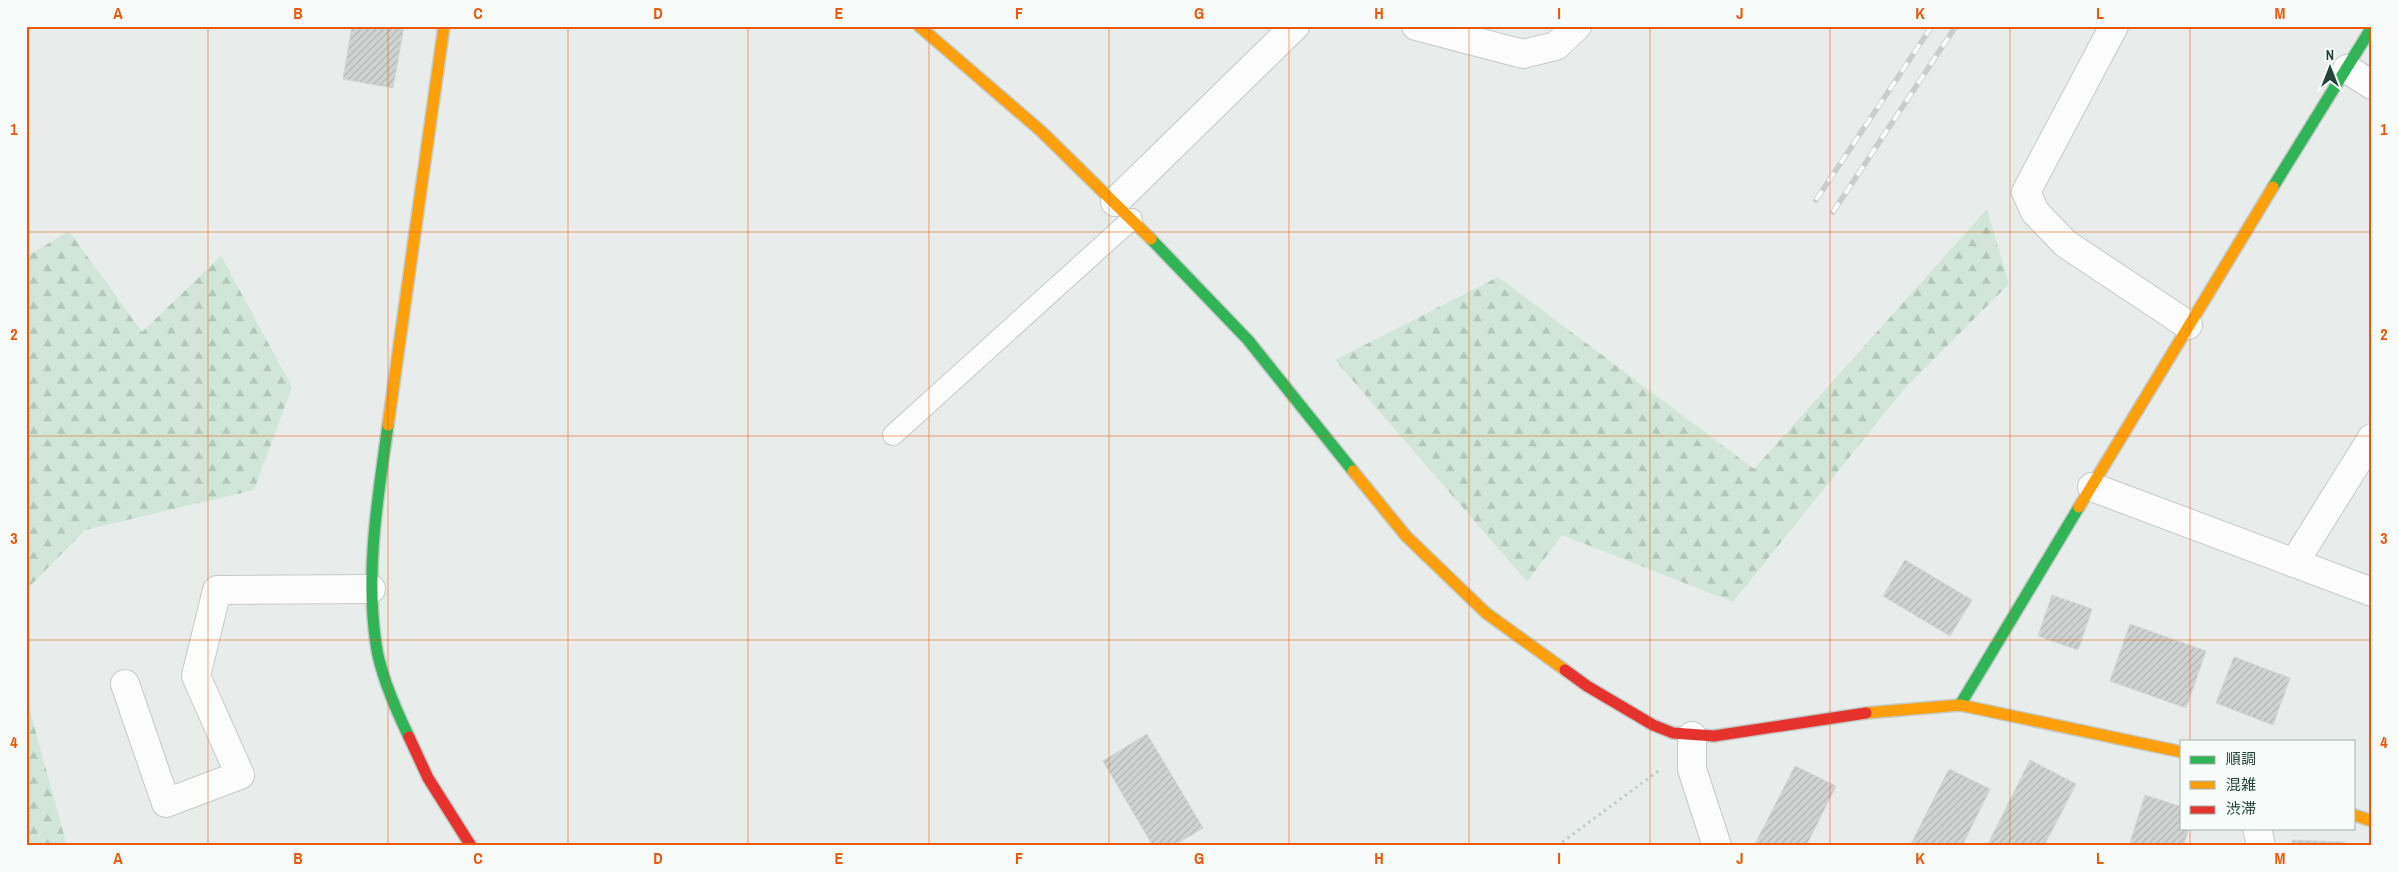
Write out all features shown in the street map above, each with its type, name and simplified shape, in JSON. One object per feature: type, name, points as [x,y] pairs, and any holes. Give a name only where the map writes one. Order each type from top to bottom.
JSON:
[{"type":"street","points":[[444,26],[378,499],[371,589],[376,646],[396,711],[428,778],[471,846]]},
{"type":"street","points":[[919,26],[1042,132],[1123,211],[1248,340],[1406,536],[1486,612],[1587,686],[1653,725],[1692,743],[1714,736],[1880,711],[1960,705],[2162,746],[2180,751]]},
{"type":"street","points":[[1123,211],[1294,26]]},
{"type":"street","points":[[1416,26],[1523,54],[1556,46],[1577,26]]},
{"type":"street","points":[[2114,26],[2026,192],[2035,212],[2066,244],[2188,325]]},
{"type":"street","points":[[1960,705],[2188,325],[2372,27]]},
{"type":"street","points":[[2347,69],[2372,85]]},
{"type":"street","points":[[2294,563],[2372,438]]},
{"type":"street","points":[[2092,487],[2372,592]]},
{"type":"street","points":[[126,684],[166,803],[240,775],[196,676],[217,590],[371,589]]},
{"type":"street","points":[[1692,743],[1692,769],[1717,846]]},
{"type":"street","points":[[2356,816],[2372,821]]},
{"type":"street","points":[[2257,830],[2261,846]]},
{"type":"lane","points":[[893,435],[1123,211]]},
{"type":"path","points":[[1557,846],[1674,760],[1692,743]]},
{"type":"green space","points":[[1987,209],[2009,284],[1904,389],[1733,602],[1562,535],[1527,582],[1335,360],[1498,277],[1754,469]]},
{"type":"green space","points":[[69,231],[142,332],[221,256],[292,387],[254,490],[85,530],[26,590],[26,257]]},
{"type":"green space","points":[[26,696],[67,846],[26,846]]},
{"type":"building","points":[[352,26],[404,26],[393,88],[343,79]]},
{"type":"building","points":[[1905,560],[1972,600],[1950,636],[1883,596]]},
{"type":"building","points":[[2052,595],[2092,609],[2078,650],[2038,636]]},
{"type":"building","points":[[2130,624],[2206,651],[2186,708],[2110,681]]},
{"type":"building","points":[[2234,657],[2290,678],[2273,725],[2216,703]]},
{"type":"building","points":[[1147,734],[1203,828],[1173,846],[1153,846],[1103,761]]},
{"type":"building","points":[[2030,760],[2076,784],[2044,846],[1987,846]]},
{"type":"building","points":[[1795,766],[1836,786],[1806,846],[1754,846]]},
{"type":"building","points":[[1949,769],[1990,789],[1962,846],[1910,846]]},
{"type":"building","points":[[2145,795],[2180,806],[2180,830],[2188,830],[2183,846],[2129,846]]},
{"type":"building","points":[[2292,840],[2345,842],[2345,846],[2292,846]]},
{"type":"railway","points":[[1816,200],[1932,26]]},
{"type":"railway","points":[[1833,212],[1956,26]]},
{"type":"traffic: fast","points":[[2273,187],[2372,27]]},
{"type":"traffic: fast","points":[[1151,239],[1248,340],[1353,471]]},
{"type":"traffic: fast","points":[[388,425],[374,534],[372,562],[373,617],[381,667],[394,704],[409,737]]},
{"type":"traffic: fast","points":[[1960,705],[2079,507]]},
{"type":"traffic: slow","points":[[388,425],[444,26]]},
{"type":"traffic: slow","points":[[919,26],[1042,132],[1151,239]]},
{"type":"traffic: slow","points":[[2079,507],[2273,187]]},
{"type":"traffic: slow","points":[[1353,471],[1406,536],[1486,613],[1565,670]]},
{"type":"traffic: slow","points":[[1866,713],[1960,705],[2180,752]]},
{"type":"traffic: slow","points":[[2356,816],[2372,821]]},
{"type":"traffic: jam","points":[[1565,670],[1587,686],[1653,725],[1673,733],[1714,736],[1866,713]]},
{"type":"traffic: jam","points":[[409,737],[428,778],[471,846]]}]
